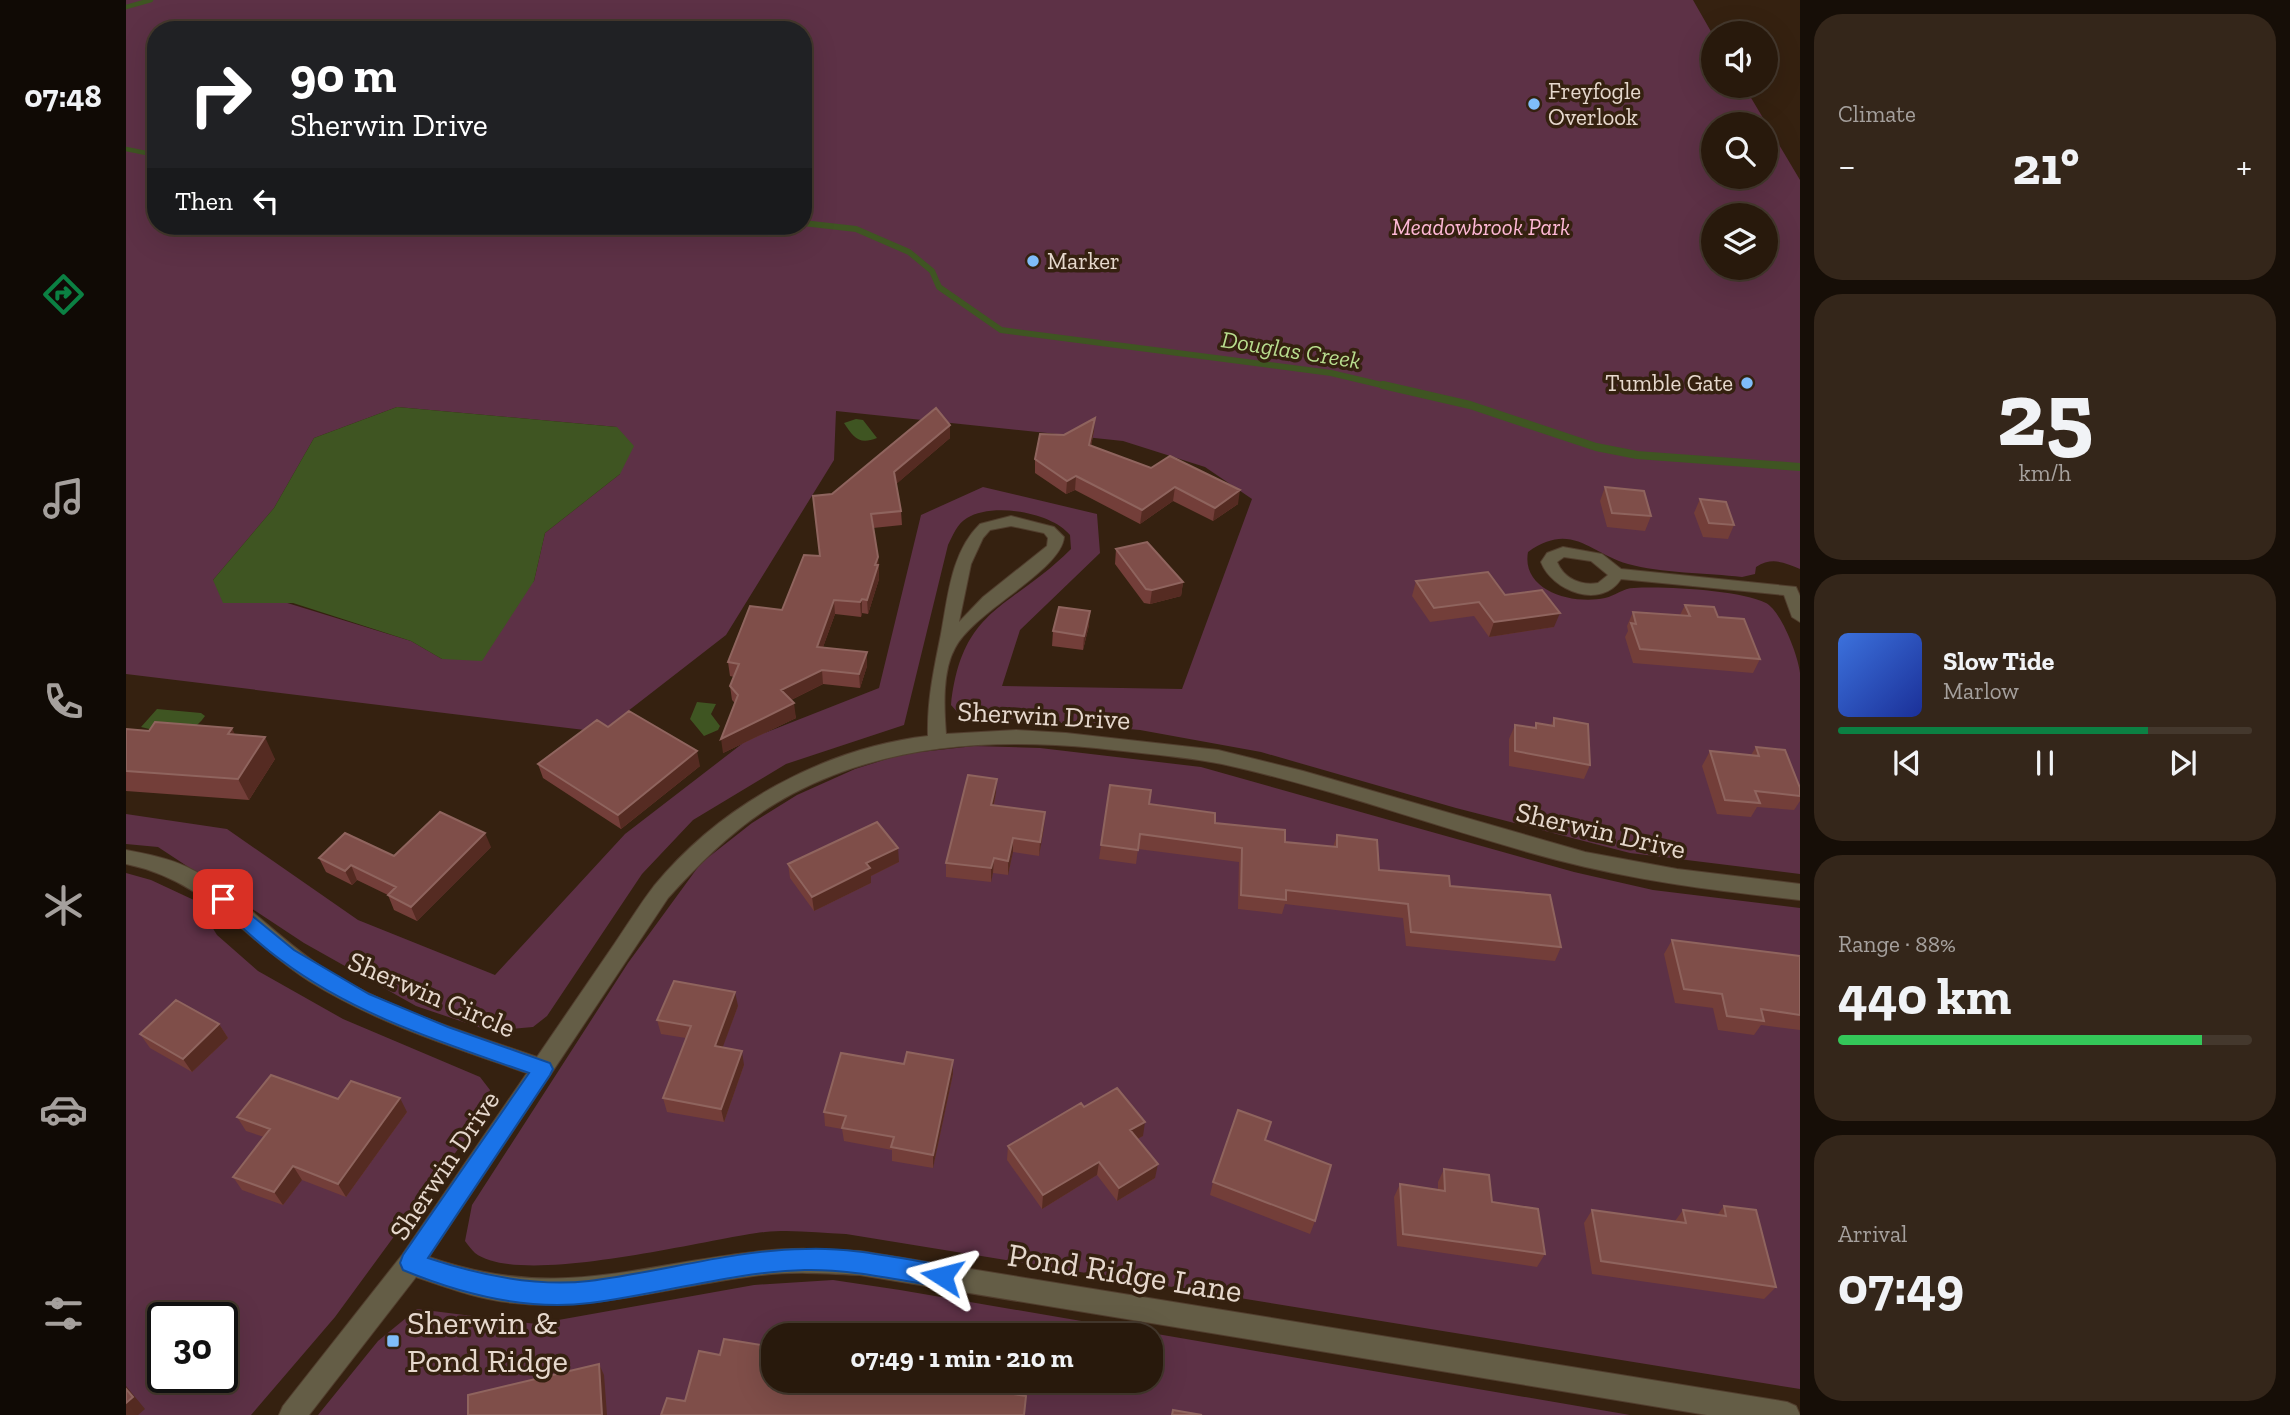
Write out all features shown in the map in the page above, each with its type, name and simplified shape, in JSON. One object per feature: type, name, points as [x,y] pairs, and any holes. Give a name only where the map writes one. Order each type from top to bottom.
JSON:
[{"type":"street","points":[[937,738],[935,707],[939,670],[966,557],[975,537],[983,528],[997,522],[1011,521],[1049,530],[1056,537],[1055,547],[1047,557],[989,601],[947,645]]},
{"type":"street","points":[[1617,573],[1790,592],[1800,617]]},
{"type":"street","name":"Sherwin Drive","points":[[292,1415],[411,1263],[661,892],[700,850],[741,817],[818,773],[851,760],[937,738],[1029,736],[1215,757],[1279,771],[1556,853],[1703,881],[1800,892]]},
{"type":"street","name":"Sherwin Circle","points":[[126,857],[167,866],[203,883],[288,955],[362,1000],[442,1033],[543,1069]]},
{"type":"street","name":"Pond Ridge Lane","points":[[411,1263],[466,1282],[528,1292],[587,1292],[740,1265],[806,1259],[860,1263],[1787,1415]]},
{"type":"green space","name":"Meadowbrook Park","points":[[126,0],[1693,0],[1705,21],[1701,21],[1701,98],[1751,98],[1759,112],[1701,112],[1701,189],[1778,189],[1778,143],[1800,180],[1800,569],[1772,561],[1756,567],[1755,574],[1742,577],[1655,569],[1628,564],[1569,539],[1543,543],[1528,552],[1528,565],[1541,586],[1565,597],[1592,600],[1630,588],[1682,588],[1739,595],[1766,603],[1772,608],[1788,634],[1800,673],[1800,874],[1630,853],[1456,808],[1261,752],[1140,730],[959,714],[951,705],[957,672],[966,647],[978,628],[992,613],[1071,549],[1070,535],[1050,520],[1006,510],[978,513],[967,518],[958,527],[948,545],[904,725],[786,764],[693,820],[642,874],[547,1016],[533,1027],[490,1031],[416,1006],[304,943],[158,847],[126,844],[126,814],[227,829],[358,920],[495,975],[625,834],[747,740],[879,688],[921,515],[983,487],[1097,514],[1100,553],[1020,630],[1002,686],[1182,689],[1252,499],[1205,467],[1123,441],[836,411],[834,460],[726,635],[601,732],[126,674]],"holes":[[[397,407],[617,427],[620,474],[545,533],[534,581],[442,659],[411,641],[213,580],[274,508],[314,438]]]},
{"type":"green space","points":[[974,746],[1040,748],[1201,767],[1574,872],[1653,890],[1800,908],[1800,1389],[846,1234],[765,1232],[571,1264],[498,1262],[475,1253],[465,1241],[472,1205],[628,963],[701,863],[752,823],[797,795],[855,769],[903,754]]},
{"type":"green space","points":[[126,873],[151,880],[196,901],[217,935],[258,971],[343,1019],[480,1077],[490,1090],[483,1115],[335,1317],[251,1415],[126,1415]]},
{"type":"green space","points":[[833,1280],[1093,1323],[761,1323],[761,1393],[1163,1393],[1163,1335],[1630,1415],[318,1415],[378,1341],[417,1309],[536,1324],[754,1285]]},
{"type":"shaded area","points":[[397,407],[617,427],[634,446],[620,474],[545,533],[534,581],[482,661],[442,659],[411,641],[293,603],[223,603],[213,580],[274,508],[314,438]]},
{"type":"shaded area","points":[[863,420],[877,438],[866,441],[857,439],[844,423]]},
{"type":"shaded area","points":[[697,702],[716,704],[711,714],[720,726],[718,730],[704,736],[690,719]]},
{"type":"shaded area","points":[[157,709],[201,713],[205,716],[192,728],[184,731],[168,732],[141,727]]},
{"type":"building","points":[[936,408],[950,425],[894,472],[901,511],[871,514],[878,557],[875,565],[878,565],[867,600],[834,600],[817,647],[867,652],[859,674],[822,670],[781,690],[794,703],[721,739],[738,695],[730,686],[739,664],[728,662],[750,606],[782,610],[804,555],[820,556],[813,496],[832,494]]},
{"type":"building","points":[[1095,418],[1089,445],[1151,468],[1170,456],[1240,490],[1215,508],[1175,487],[1142,510],[1076,476],[1067,481],[1035,459],[1040,434],[1064,435]]},
{"type":"building","points":[[1605,487],[1644,491],[1651,516],[1612,513]]},
{"type":"building","points":[[1700,499],[1726,502],[1734,525],[1709,523]]},
{"type":"building","points":[[1147,542],[1183,582],[1146,589],[1116,549]]},
{"type":"building","points":[[1488,572],[1505,595],[1542,590],[1560,613],[1494,622],[1479,602],[1434,608],[1416,581]]},
{"type":"building","points":[[1685,605],[1714,607],[1718,617],[1744,619],[1760,659],[1640,649],[1631,623],[1636,624],[1633,612],[1690,616]]},
{"type":"building","points":[[1059,607],[1090,611],[1084,636],[1053,631]]},
{"type":"building","points":[[629,711],[697,751],[618,815],[538,764],[597,720],[608,727]]},
{"type":"building","points":[[1554,718],[1588,724],[1590,765],[1515,751],[1515,725],[1536,728],[1536,723],[1554,726]]},
{"type":"building","points":[[155,722],[232,728],[228,734],[265,737],[238,779],[126,771],[126,729],[149,731]]},
{"type":"building","points":[[1756,747],[1785,750],[1800,788],[1800,796],[1755,791],[1760,803],[1725,800],[1710,751],[1759,756]]},
{"type":"building","points":[[968,775],[997,779],[991,805],[1045,812],[1040,842],[1013,838],[1008,861],[994,858],[991,868],[946,863]]},
{"type":"building","points":[[1110,785],[1151,790],[1149,804],[1215,813],[1215,823],[1285,830],[1285,842],[1337,847],[1337,835],[1377,840],[1379,870],[1449,876],[1450,886],[1550,895],[1561,947],[1411,932],[1408,904],[1286,890],[1286,900],[1241,895],[1242,848],[1140,834],[1138,850],[1101,845]]},
{"type":"building","points":[[440,812],[485,833],[411,907],[388,895],[396,887],[351,865],[345,871],[319,858],[345,833],[394,856]]},
{"type":"building","points":[[877,822],[898,848],[866,863],[870,868],[812,897],[788,864]]},
{"type":"building","points":[[1672,940],[1800,956],[1800,1015],[1761,1009],[1764,1021],[1727,1016],[1722,994],[1684,989]]},
{"type":"building","points":[[674,981],[735,992],[715,1046],[742,1051],[721,1109],[663,1098],[691,1026],[657,1020]]},
{"type":"building","points":[[176,1000],[219,1024],[183,1059],[140,1034]]},
{"type":"building","points":[[907,1052],[953,1060],[933,1155],[891,1147],[894,1137],[842,1128],[846,1116],[824,1112],[841,1053],[904,1064]]},
{"type":"building","points":[[271,1075],[338,1099],[351,1081],[400,1098],[338,1184],[293,1166],[274,1192],[233,1177],[270,1129],[237,1117]]},
{"type":"building","points":[[1117,1088],[1145,1122],[1130,1130],[1158,1164],[1119,1188],[1099,1162],[1043,1195],[1008,1146],[1081,1103],[1084,1107]]},
{"type":"building","points":[[1238,1110],[1271,1122],[1265,1140],[1331,1165],[1315,1221],[1213,1182]]},
{"type":"building","points":[[1444,1169],[1489,1175],[1492,1202],[1538,1209],[1545,1254],[1403,1234],[1400,1184],[1445,1191]]},
{"type":"building","points":[[1724,1206],[1756,1210],[1776,1287],[1601,1261],[1592,1210],[1686,1223],[1683,1210],[1726,1216]]},
{"type":"building","points":[[724,1339],[761,1345],[761,1393],[1006,1393],[1026,1396],[1024,1415],[661,1415],[667,1398],[685,1401],[699,1351],[720,1355]]},
{"type":"building","points":[[599,1364],[602,1415],[468,1415],[468,1395]]},
{"type":"building","points":[[126,1389],[133,1397],[126,1403]]},
{"type":"building","points":[[1173,1410],[1202,1415],[1172,1415]]},
{"type":"waterway","points":[[126,7],[151,0]]},
{"type":"waterway","name":"Douglas Creek","points":[[126,149],[147,153]]},
{"type":"waterway","name":"Douglas Creek","points":[[812,224],[856,229],[909,252],[932,271],[939,287],[1001,330],[1331,373],[1390,387]]},
{"type":"waterway","name":"Douglas Creek","points":[[1383,385],[1470,405],[1596,447],[1637,455],[1800,467]]},
{"type":"place","name":"Freyfogle Overlook","points":[[1534,104]]},
{"type":"place","name":"Marker","points":[[1033,261]]},
{"type":"place","name":"Tumble Gate","points":[[1747,383]]},
{"type":"place","name":"Sherwin & Pond Ridge","points":[[393,1341]]},
{"type":"route","points":[[223,899],[288,955],[362,1000],[442,1033],[543,1069],[411,1263],[466,1282],[528,1292],[587,1292],[740,1265],[806,1259],[860,1263],[942,1276]]}]
